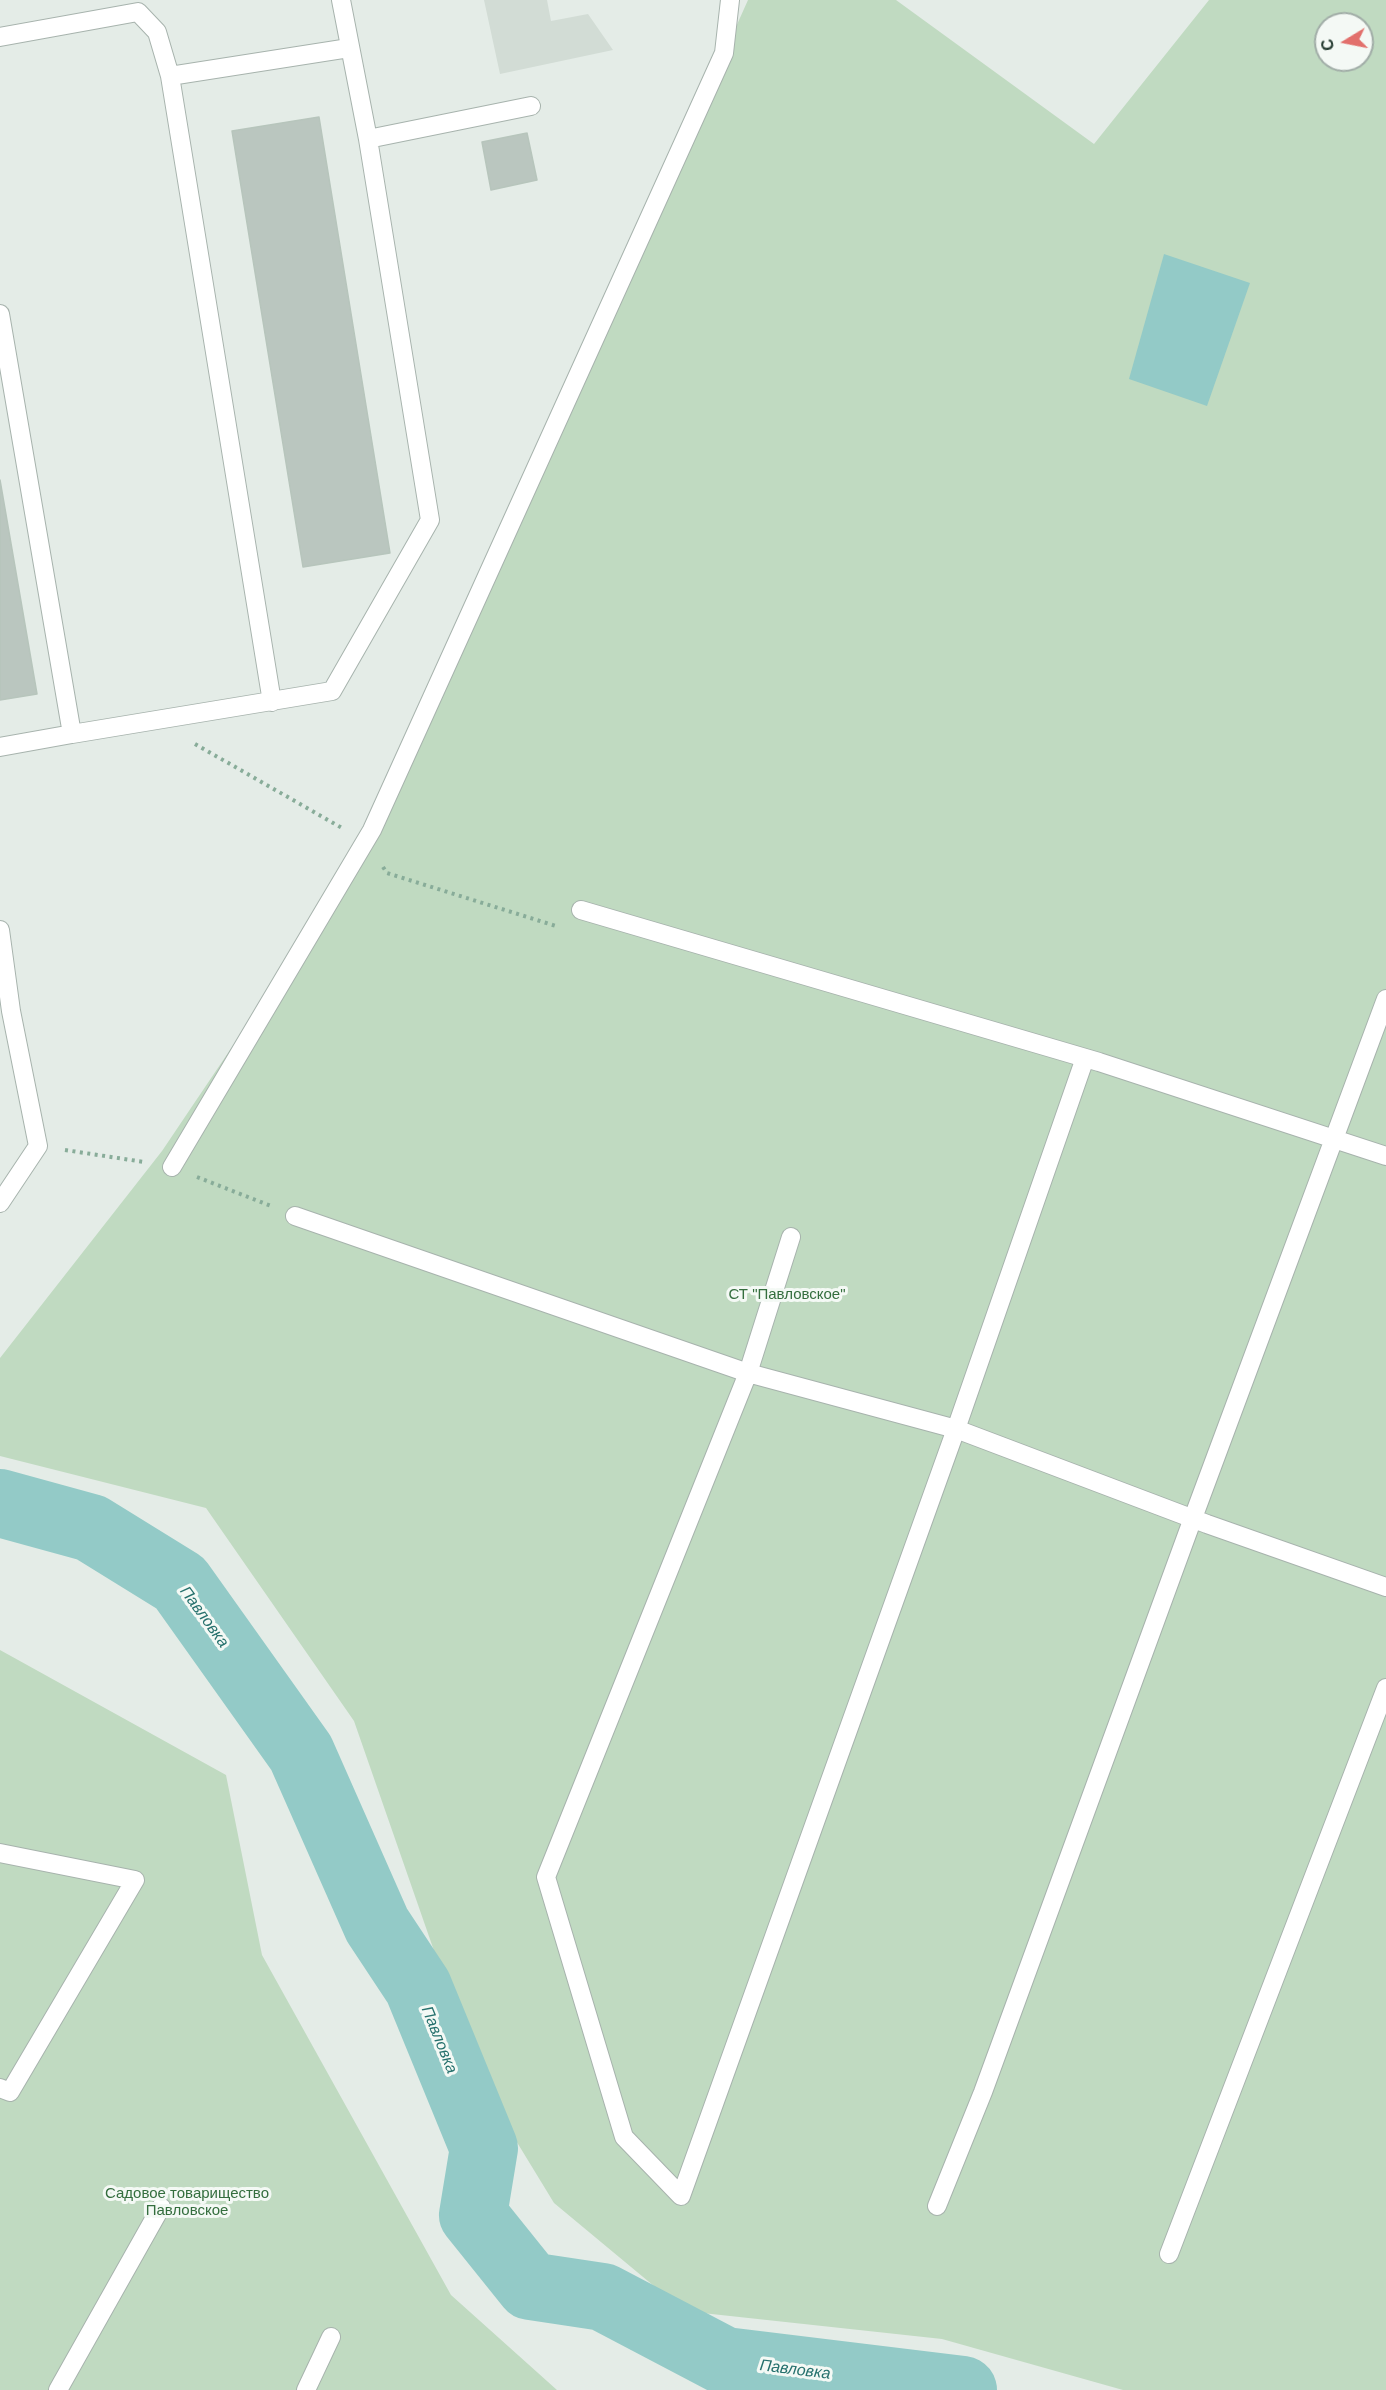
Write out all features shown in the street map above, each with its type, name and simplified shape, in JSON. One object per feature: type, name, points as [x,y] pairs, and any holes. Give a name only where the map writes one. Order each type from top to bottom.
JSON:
[{"type":"lane","points":[[0,747],[333,691],[430,520],[368,139],[341,0]]},
{"type":"lane","points":[[172,1167],[366,840],[724,53],[730,0]]},
{"type":"lane","points":[[0,36],[138,12],[157,32],[170,76],[272,702]]},
{"type":"lane","points":[[170,76],[349,48]]},
{"type":"lane","points":[[368,139],[531,106]]},
{"type":"lane","points":[[0,314],[72,734]]},
{"type":"lane","points":[[581,910],[1085,1058],[1386,1156]]},
{"type":"lane","points":[[0,930],[6,1012],[38,1146],[0,1203]]},
{"type":"lane","points":[[937,2206],[988,2080],[1386,999]]},
{"type":"lane","points":[[791,1237],[748,1373],[546,1877],[624,2137],[681,2196],[956,1429],[1085,1058]]},
{"type":"lane","points":[[295,1216],[748,1373],[956,1429],[1386,1587]]},
{"type":"lane","points":[[1169,2254],[1386,1688]]},
{"type":"lane","points":[[0,1853],[135,1880],[10,2092],[0,2088]]},
{"type":"lane","points":[[58,2390],[161,2207]]},
{"type":"lane","points":[[306,2390],[331,2337]]},
{"type":"path","points":[[193,743],[366,840],[387,873],[562,928],[581,910]]},
{"type":"shaded area","points":[[484,0],[547,0],[551,21],[588,14],[613,50],[500,74]]},
{"type":"green space","name":"СТ \"Павловское\"","points":[[748,0],[896,0],[1094,144],[1209,0],[1386,0],[1386,2390],[1123,2390],[942,2339],[684,2311],[554,2203],[479,2080],[354,1721],[206,1508],[0,1456],[0,1358],[162,1151],[374,836]]},
{"type":"green space","name":"Садовое товарищество Павловское","points":[[0,1650],[226,1775],[262,1955],[451,2295],[557,2390],[0,2390]]},
{"type":"water","points":[[1164,254],[1250,283],[1207,406],[1129,379]]},
{"type":"building","points":[[319,117],[390,553],[303,567],[232,131]]},
{"type":"building","points":[[527,133],[537,180],[491,190],[482,142]]},
{"type":"building","points":[[0,480],[37,694],[0,700]]},
{"type":"waterway","name":"Павловка","points":[[0,1503],[91,1528],[180,1583],[301,1753],[377,1925],[418,1987],[484,2148],[473,2215],[530,2286],[603,2297],[725,2361],[963,2390]]}]
